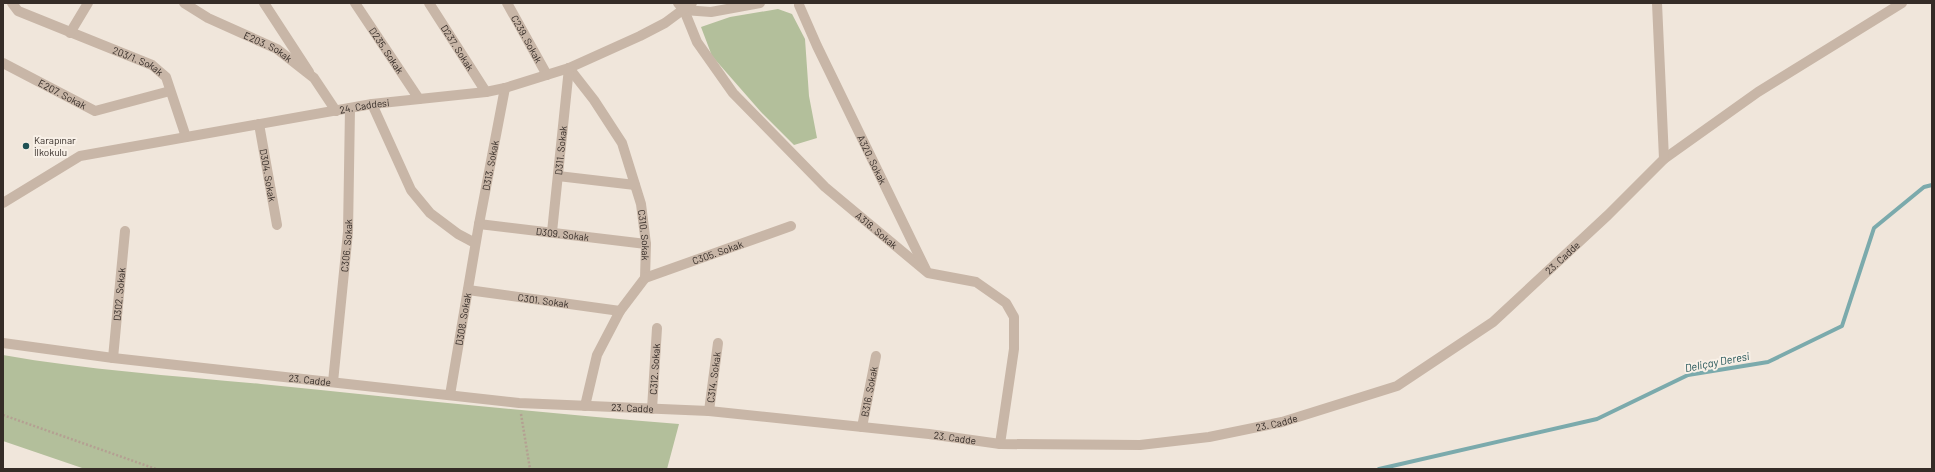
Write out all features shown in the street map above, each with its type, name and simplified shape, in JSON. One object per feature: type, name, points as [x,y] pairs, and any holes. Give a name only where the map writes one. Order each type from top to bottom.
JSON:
[{"type":"street","name":"203/1. Sokak","points":[[12,3],[18,11],[152,65],[166,77],[186,137]]},
{"type":"street","points":[[70,33],[88,3]]},
{"type":"street","name":"E203. Sokak","points":[[184,3],[208,18],[277,49],[314,78],[336,111]]},
{"type":"street","points":[[264,3],[314,78]]},
{"type":"street","name":"D235. Sokak","points":[[355,3],[419,99]]},
{"type":"street","name":"D237. Sokak","points":[[429,3],[486,92]]},
{"type":"street","points":[[685,5],[711,12],[760,3]]},
{"type":"street","points":[[1657,3],[1664,159]]},
{"type":"street","name":"23. Cadde","points":[[3,343],[113,358],[519,403],[710,411],[862,427],[1000,444],[1140,445],[1209,437],[1282,422],[1397,386],[1493,322],[1664,159],[1758,92],[1902,3]]},
{"type":"street","name":"C239. Sokak","points":[[509,4],[547,75]]},
{"type":"street","name":"A320. Sokak","points":[[798,4],[928,273]]},
{"type":"street","name":"24. Caddesi","points":[[29,188],[80,156],[372,104],[486,92],[505,88],[570,68],[640,36],[665,23],[685,5]]},
{"type":"street","name":"A318. Sokak","points":[[685,5],[697,42],[733,93],[825,187],[928,273],[976,282],[1006,302],[1014,317],[1014,349],[1000,444]]},
{"type":"street","name":"E207. Sokak","points":[[3,63],[95,111],[170,91]]},
{"type":"street","name":"D311. Sokak","points":[[552,232],[570,68]]},
{"type":"street","name":"C310. Sokak","points":[[570,68],[594,100],[622,144],[642,204],[646,244],[645,278]]},
{"type":"street","name":"D313. Sokak","points":[[476,243],[505,88]]},
{"type":"street","points":[[372,104],[411,190],[430,213],[458,234],[476,243]]},
{"type":"street","name":"C306. Sokak","points":[[333,382],[348,232],[350,108]]},
{"type":"street","name":"D304. Sokak","points":[[259,124],[277,226]]},
{"type":"street","points":[[558,176],[635,184]]},
{"type":"street","points":[[3,203],[29,188]]},
{"type":"street","points":[[3,210],[29,188]]},
{"type":"street","name":"D309. Sokak","points":[[479,224],[646,244]]},
{"type":"street","name":"C305. Sokak","points":[[645,278],[791,226]]},
{"type":"street","name":"D302. Sokak","points":[[113,358],[124,230]]},
{"type":"street","name":"D308. Sokak","points":[[450,395],[476,243]]},
{"type":"street","points":[[585,406],[597,356],[620,311],[645,278]]},
{"type":"street","name":"C301. Sokak","points":[[468,290],[620,311]]},
{"type":"street","name":"C312. Sokak","points":[[652,409],[657,328]]},
{"type":"street","name":"C314. Sokak","points":[[710,411],[718,343]]},
{"type":"street","name":"B316. Sokak","points":[[862,427],[876,356]]},
{"type":"path","points":[[519,403],[530,469]]},
{"type":"path","points":[[3,415],[156,469]]},
{"type":"green space","points":[[778,9],[792,14],[805,39],[809,96],[817,138],[794,145],[761,112],[712,56],[701,27],[730,17]]},
{"type":"green space","points":[[3,355],[67,365],[132,372],[679,424],[667,469],[85,469],[3,441]]},
{"type":"waterway","name":"Deliçay Deresi","points":[[1379,469],[1597,419],[1688,375],[1768,362],[1842,326],[1874,228],[1924,187],[1932,185]]},
{"type":"place","name":"Karapınar İlkokulu","points":[[26,146]]}]
